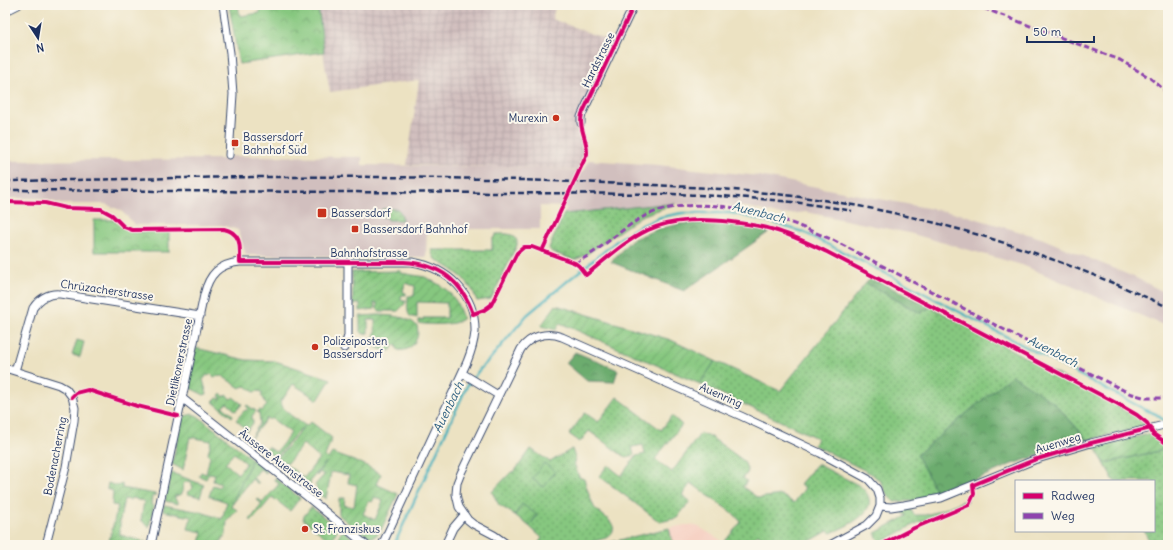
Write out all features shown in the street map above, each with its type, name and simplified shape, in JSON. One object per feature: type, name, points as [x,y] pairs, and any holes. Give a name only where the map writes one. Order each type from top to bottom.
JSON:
[{"type":"street","points":[[5,10],[18,5]]},
{"type":"street","points":[[223,5],[230,53],[233,94],[229,156]]},
{"type":"street","name":"Hardstrasse","points":[[581,123],[581,117],[584,110],[634,5]]},
{"type":"street","name":"Bahnhofstrasse","points":[[229,264],[256,261],[420,263],[440,270],[456,283],[467,298],[474,321],[472,349],[382,545]]},
{"type":"street","points":[[344,348],[348,336],[348,262]]},
{"type":"street","name":"Dietlikonerstrasse","points":[[150,545],[204,295],[208,282],[219,269],[229,264]]},
{"type":"street","name":"Chrüzacherstrasse","points":[[15,371],[33,308],[38,301],[51,294],[60,294],[200,316]]},
{"type":"street","name":"Auenring","points":[[508,545],[494,535],[473,524],[464,515],[456,499],[457,483],[521,349],[533,338],[550,334],[558,335],[741,416],[820,453],[868,479],[877,489],[880,498],[880,506]]},
{"type":"street","name":"Bodenacherring","points":[[5,368],[59,385],[66,389],[74,402],[74,421],[66,468],[46,545]]},
{"type":"street","points":[[462,373],[498,395]]},
{"type":"street","name":"Äussere Auenstrasse","points":[[182,398],[366,545]]},
{"type":"street","name":"Auenweg","points":[[880,506],[898,506],[941,498],[1034,460],[1091,442],[1165,425]]},
{"type":"street","points":[[830,545],[871,522],[876,516],[880,506]]},
{"type":"street","points":[[444,545],[453,528],[464,515]]},
{"type":"shaded area","points":[[318,5],[556,5],[552,19],[616,43],[581,123],[587,152],[579,171],[548,168],[407,165],[419,80],[330,92],[325,65]]},
{"type":"shaded area","points":[[233,156],[362,157],[362,165],[548,168],[583,172],[589,160],[658,165],[759,176],[964,215],[1041,238],[1136,278],[1168,294],[1168,327],[1022,265],[909,233],[806,212],[781,215],[753,208],[711,203],[653,205],[564,214],[567,207],[540,206],[540,229],[427,229],[426,257],[246,255],[238,230],[222,225],[136,225],[120,210],[105,204],[62,204],[40,198],[5,198],[5,161],[223,159]]},
{"type":"shaded area","points":[[685,525],[699,527],[719,539],[724,545],[673,545],[669,528]]},
{"type":"green space","points":[[229,5],[238,5],[240,16],[260,13],[259,5],[318,5],[324,52],[239,64]]},
{"type":"green space","points":[[675,204],[641,216],[584,256],[574,260],[552,252],[549,248],[564,214]]},
{"type":"green space","points":[[382,209],[399,210],[401,212],[402,220],[388,220],[387,217],[382,217]]},
{"type":"green space","points":[[94,220],[114,220],[122,228],[132,232],[169,232],[169,252],[94,252]]},
{"type":"green space","points":[[713,223],[742,226],[769,232],[684,291],[611,262],[631,240],[658,229],[680,224]]},
{"type":"green space","points":[[496,234],[507,234],[513,236],[517,241],[517,245],[491,299],[477,301],[473,291],[463,278],[434,258],[431,250],[492,250],[492,240]]},
{"type":"green space","points":[[401,271],[401,273],[425,277],[448,291],[456,301],[463,318],[457,322],[449,324],[418,323],[418,320],[423,320],[423,318],[447,318],[447,303],[417,302],[417,318],[411,316],[408,309],[408,296],[414,296],[415,286],[405,283],[403,292],[406,293],[406,295],[402,295],[401,298],[402,301],[406,301],[398,311],[380,311],[377,309],[377,303],[374,303],[375,309],[360,311],[360,304],[354,304],[352,272]]},
{"type":"green space","points":[[871,278],[931,307],[920,313],[866,283]]},
{"type":"green space","points":[[866,283],[920,313],[931,307],[1137,417],[1147,426],[1088,440],[1054,403],[938,496],[922,500],[894,502],[886,493],[881,482],[872,474],[814,445],[817,438],[700,384],[715,361],[780,391]]},
{"type":"green space","points":[[556,305],[671,340],[715,361],[700,384],[560,323],[556,330],[541,326]]},
{"type":"green space","points":[[379,315],[400,317],[414,323],[418,327],[418,335],[411,347],[398,350],[396,345],[393,345],[392,349],[389,351],[380,349],[366,342],[374,336],[375,320],[368,320],[368,333],[363,334],[360,330],[360,316]]},
{"type":"green space","points":[[77,340],[84,342],[80,357],[72,355]]},
{"type":"green space","points":[[196,348],[246,360],[275,361],[331,379],[318,400],[293,384],[283,399],[280,400],[281,404],[290,415],[306,426],[311,422],[332,438],[325,456],[328,459],[332,453],[365,465],[381,474],[376,484],[398,494],[380,532],[374,537],[370,537],[353,527],[339,515],[339,498],[345,498],[344,505],[354,507],[357,485],[348,483],[349,475],[331,472],[326,499],[315,492],[317,488],[315,485],[324,475],[320,472],[316,476],[326,462],[310,481],[311,483],[308,487],[299,483],[283,470],[288,466],[304,478],[319,458],[303,444],[287,464],[281,460],[276,464],[274,463],[303,428],[299,430],[276,458],[265,450],[268,447],[276,452],[291,433],[271,418],[269,420],[267,418],[250,439],[260,423],[259,413],[257,412],[260,410],[262,411],[267,405],[261,396],[263,393],[259,391],[254,392],[246,386],[240,388],[222,376],[214,377],[211,374],[209,376],[207,375],[203,380],[207,394],[204,395],[188,387]],"holes":[[[375,497],[383,501],[375,520],[363,514],[369,501],[372,502]]]},
{"type":"green space","points":[[575,352],[618,370],[614,382],[587,381],[566,363]]},
{"type":"green space","points":[[1012,375],[1054,403],[1088,440],[1012,464],[938,496],[917,455]]},
{"type":"green space","points":[[221,393],[225,397],[226,395],[231,399],[233,397],[242,404],[236,411],[227,403],[223,407],[233,415],[232,417],[213,402],[217,398],[220,399],[221,397],[219,396]]},
{"type":"green space","points":[[617,397],[661,430],[672,416],[682,425],[655,459],[672,472],[700,434],[708,435],[744,461],[748,472],[743,478],[747,481],[743,487],[758,498],[781,495],[794,503],[805,488],[800,484],[817,464],[860,486],[867,494],[869,502],[867,509],[855,521],[847,526],[831,533],[828,531],[803,545],[776,545],[768,539],[766,541],[758,534],[751,542],[749,541],[745,545],[730,545],[725,541],[741,522],[735,515],[691,483],[682,495],[690,501],[677,518],[660,522],[599,476],[608,465],[621,476],[636,456],[645,454],[643,445],[632,447],[634,455],[626,458],[589,431],[580,442],[569,434],[585,413],[598,422]]},
{"type":"green space","points":[[247,405],[256,411],[252,416],[253,423],[244,435],[242,435],[247,430],[236,420],[245,410],[246,411],[248,408],[246,406]]},
{"type":"green space","points":[[193,414],[198,416],[252,459],[231,506],[237,510],[227,521],[226,534],[219,545],[200,545],[202,532],[188,529],[191,517],[163,511],[164,505],[201,512],[222,519],[227,502],[209,496],[213,485],[219,487],[221,484],[213,481],[215,474],[209,473],[206,479],[199,476],[201,472],[206,474],[210,456],[208,454],[211,441],[190,437],[183,470],[172,464],[182,420],[185,416]],"holes":[[[234,453],[246,463],[238,474],[225,463]]]},
{"type":"green space","points":[[1149,434],[1168,447],[1168,449],[1104,463],[1095,447]]},
{"type":"green space","points":[[531,449],[550,462],[572,449],[575,458],[574,463],[579,477],[584,479],[594,507],[613,525],[611,533],[606,538],[575,545],[567,543],[559,545],[537,545],[542,538],[529,526],[537,516],[522,505],[515,515],[499,505],[492,492],[511,472],[514,472]]},
{"type":"green space","points":[[1168,449],[1168,545],[1152,545],[1145,532],[1155,532],[1155,480],[1113,480],[1104,463]]},
{"type":"green space","points":[[252,459],[267,472],[266,473],[260,469],[253,478],[259,483],[258,484],[252,479],[231,506]]},
{"type":"green space","points":[[544,463],[555,471],[544,487],[532,479]]},
{"type":"green space","points":[[172,473],[204,485],[200,497],[188,494],[187,492],[193,488],[191,482],[185,482],[180,495],[175,496],[175,500],[178,501],[178,504],[165,501]]},
{"type":"green space","points":[[275,478],[300,498],[290,511],[272,497],[252,521],[250,520],[262,504],[257,500],[258,499],[263,502],[279,484],[274,480]]},
{"type":"green space","points":[[108,483],[117,486],[122,484],[122,488],[155,494],[155,496],[152,496],[151,505],[154,506],[149,527],[141,520],[144,501],[131,498],[130,500],[124,499],[120,520],[120,535],[146,542],[145,545],[108,545],[118,506],[112,505],[113,491],[107,489]]},
{"type":"green space","points":[[968,499],[967,502],[913,525],[880,543],[875,533],[907,516],[901,511],[905,508],[910,508],[914,515],[925,515]]},
{"type":"green space","points":[[522,504],[537,515],[529,526],[515,515]]},
{"type":"green space","points":[[311,507],[338,528],[329,545],[325,545],[329,540],[303,519]]},
{"type":"green space","points":[[669,528],[673,545],[599,545]]},
{"type":"green space","points":[[343,530],[360,545],[333,545]]},
{"type":"waterway","name":"Auenbach","points":[[394,545],[467,386],[480,369],[527,315],[619,239],[638,227],[661,217],[682,213],[731,213],[771,222],[803,232],[893,277],[1156,414],[1167,423]]},
{"type":"railway","points":[[5,181],[249,177],[418,178],[551,181],[665,186],[778,194],[853,205],[894,213],[974,234],[1052,259],[1168,307]]},
{"type":"railway","points":[[5,190],[673,194],[763,199],[852,211]]},
{"type":"marked path","points":[[975,5],[1120,60],[1150,78],[1168,93]]},
{"type":"marked path","points":[[575,263],[593,253],[634,222],[658,211],[690,205],[708,205],[742,209],[789,222],[833,240],[1129,393],[1146,398],[1168,398]]},
{"type":"cycle path","points":[[542,251],[587,154],[581,124],[582,114],[634,5]]},
{"type":"cycle path","points":[[5,202],[45,203],[66,208],[101,209],[112,215],[124,227],[132,230],[224,229],[234,234],[239,241],[240,262],[417,263],[428,266],[448,276],[463,292],[473,314],[484,310],[491,305],[517,253],[524,247],[532,247],[575,263],[586,275],[631,239],[648,230],[668,223],[689,220],[710,220],[769,228],[787,234],[827,252],[1118,404],[1137,415],[1147,423],[1153,434],[1168,444]]},
{"type":"cycle path","points":[[72,397],[76,393],[88,390],[137,406],[178,416]]},
{"type":"cycle path","points":[[881,545],[914,528],[969,505],[974,494],[973,485],[1034,460],[1091,443],[1151,428]]},
{"type":"place","name":"Murexin","points":[[556,118]]},
{"type":"place","name":"Bassersdorf Bahnhof Süd","points":[[235,143]]},
{"type":"place","name":"Bassersdorf","points":[[322,213]]},
{"type":"place","name":"Bassersdorf Bahnhof","points":[[355,229]]},
{"type":"place","name":"Polizeiposten Bassersdorf","points":[[315,347]]},
{"type":"place","name":"St. Franziskus","points":[[305,529]]}]
